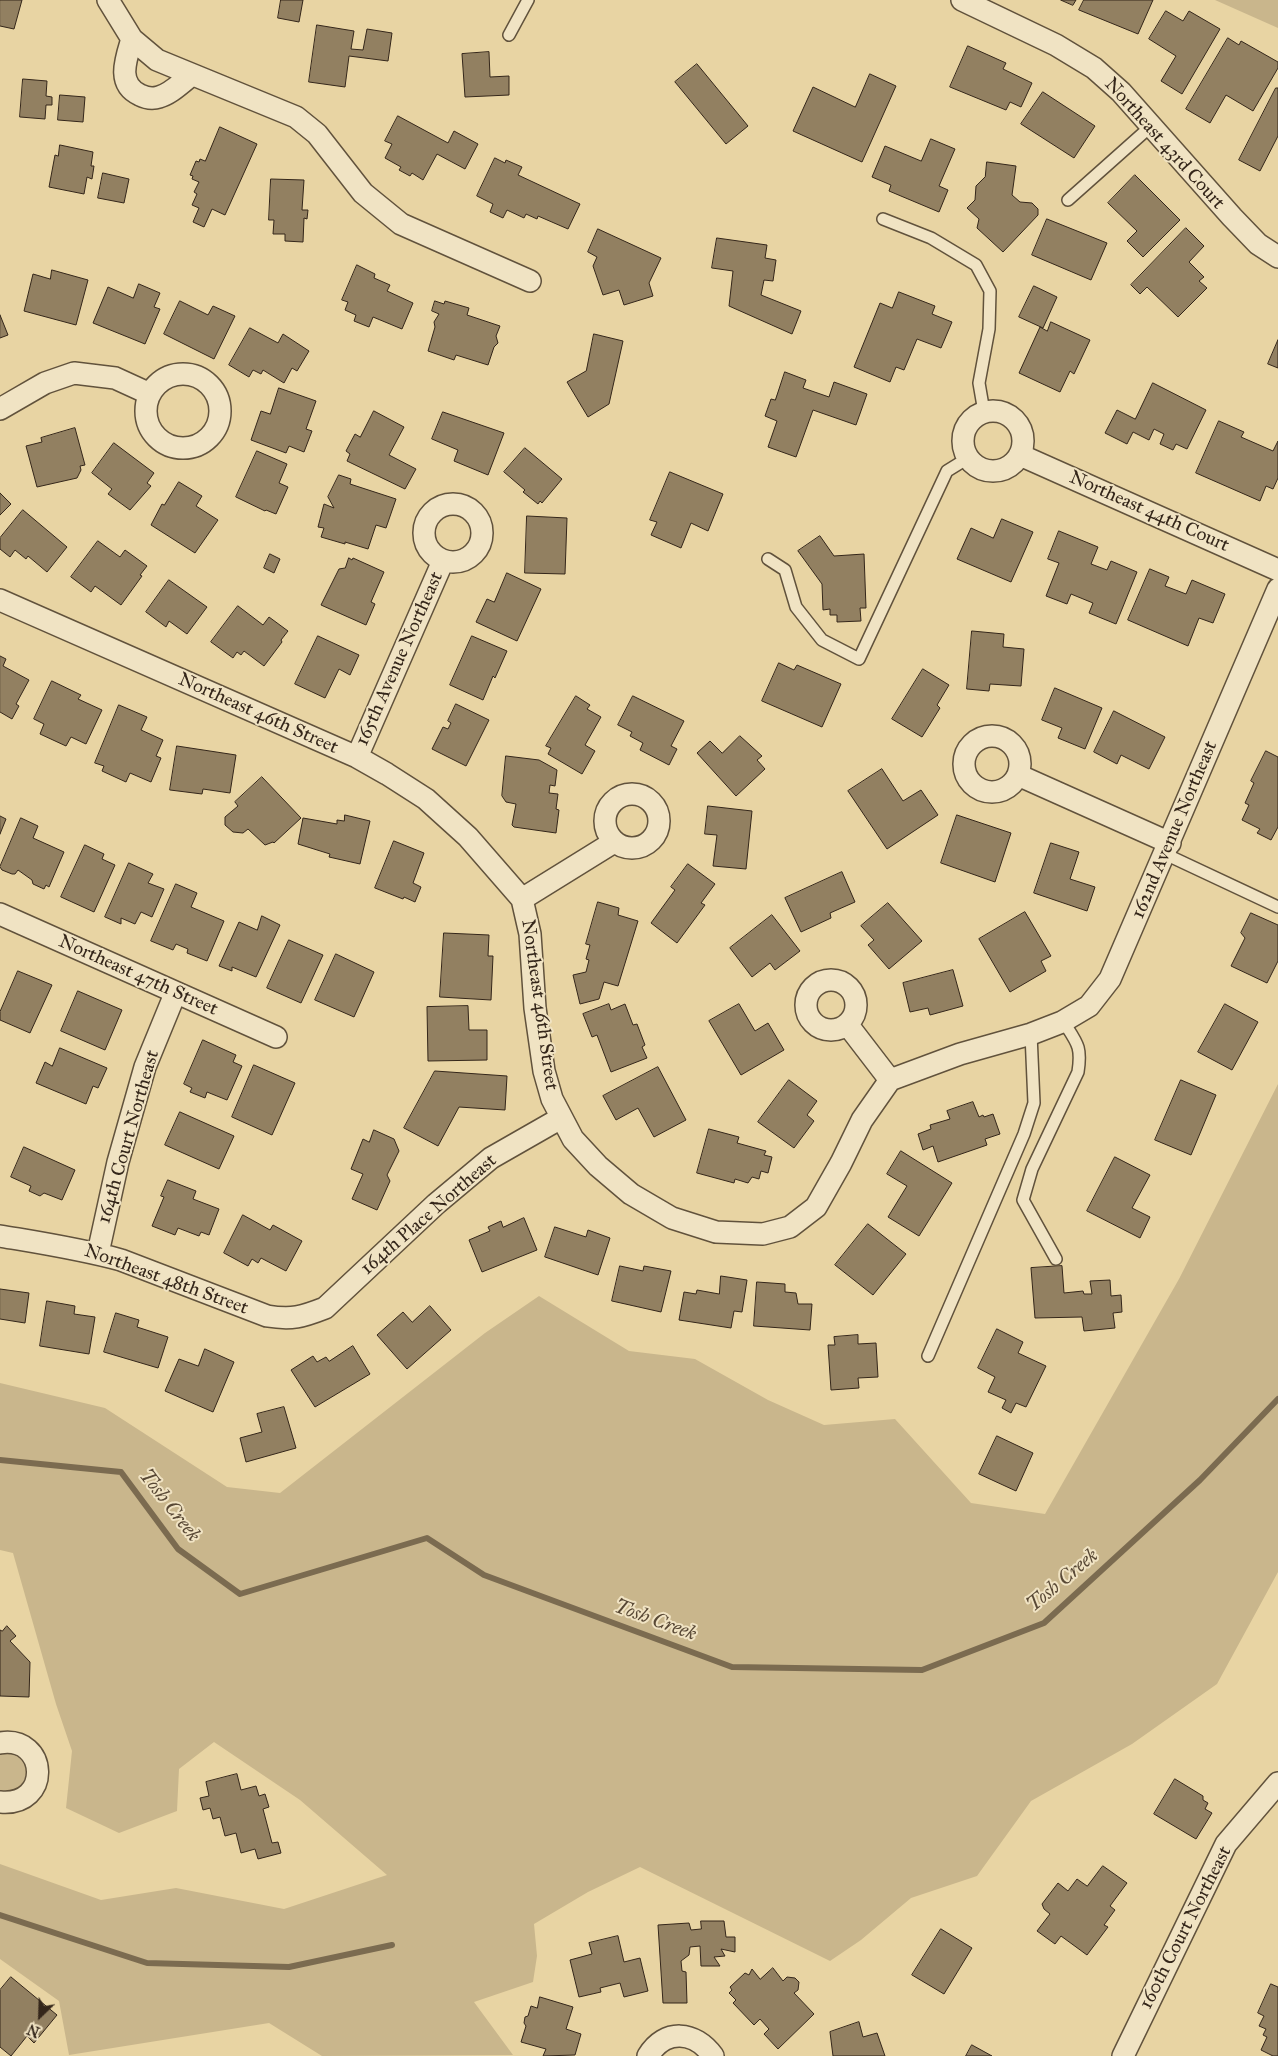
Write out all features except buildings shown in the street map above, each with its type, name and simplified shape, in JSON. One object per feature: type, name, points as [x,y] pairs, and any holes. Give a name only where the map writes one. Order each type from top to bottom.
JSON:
[{"type":"street","points":[[108,0],[132,40],[157,60],[296,117],[317,134],[363,193],[400,224],[530,281]]},
{"type":"street","name":"Northeast 43rd Court","points":[[962,0],[1056,45],[1094,68],[1121,92],[1232,218],[1258,244],[1278,257]]},
{"type":"street","points":[[132,40],[124,71],[126,80],[136,93],[151,98],[159,97],[167,94],[192,75]]},
{"type":"street","points":[[0,409],[45,383],[74,373],[115,378],[150,394]]},
{"type":"street","points":[[984,412],[1003,413],[1012,417],[1018,424],[1023,444],[1020,455],[1014,463],[1005,469],[985,470],[975,466],[968,458],[962,440],[964,431],[969,423],[984,412]]},
{"type":"street","name":"Northeast 44th Court","points":[[1020,455],[1278,570]]},
{"type":"street","name":"165th Avenue Northeast","points":[[357,758],[443,561]]},
{"type":"street","name":"162nd Avenue Northeast","points":[[1031,1034],[1063,1022],[1089,1006],[1110,979],[1278,589]]},
{"type":"street","name":"Northeast 46th Street","points":[[0,600],[357,758],[387,774],[426,799],[468,836],[522,899],[530,934],[535,1008],[544,1071],[552,1100],[560,1118],[574,1139],[598,1166],[631,1194],[672,1218],[716,1232],[763,1234],[790,1227],[816,1208],[862,1120],[890,1080]]},
{"type":"street","points":[[1018,775],[1167,849]]},
{"type":"street","points":[[522,899],[614,842]]},
{"type":"street","name":"Northeast 47th Street","points":[[0,914],[276,1037]]},
{"type":"street","name":"164th Court Northeast","points":[[98,1253],[118,1162],[145,1067],[176,994]]},
{"type":"street","points":[[848,1024],[890,1080],[960,1054],[1031,1034]]},
{"type":"street","name":"164th Place Northeast","points":[[302,1317],[325,1308],[436,1204],[491,1158],[560,1118]]},
{"type":"street","name":"Northeast 48th Street","points":[[0,1236],[98,1253],[267,1316],[286,1319],[302,1317]]},
{"type":"street","points":[[0,1743],[18,1744],[27,1749],[36,1762],[38,1778],[34,1788],[28,1795],[10,1803],[0,1802]]},
{"type":"street","name":"160th Court Northeast","points":[[1123,2056],[1226,1844],[1278,1783]]},
{"type":"street","points":[[648,2056],[662,2041],[684,2036],[706,2046],[713,2056]]},
{"type":"lane","points":[[509,36],[528,0]]},
{"type":"lane","points":[[1068,200],[1150,127]]},
{"type":"lane","points":[[883,219],[930,238],[976,265],[990,291],[989,329],[979,383],[984,412]]},
{"type":"lane","points":[[768,560],[785,570],[796,606],[822,640],[859,658],[947,471],[968,458]]},
{"type":"lane","points":[[1167,849],[1278,907]]},
{"type":"lane","points":[[1056,1259],[1023,1200],[1032,1170],[1078,1072],[1080,1055],[1077,1043],[1063,1022]]},
{"type":"lane","points":[[928,1356],[1024,1134],[1034,1103],[1031,1034]]},
{"type":"shaded area","points":[[1215,0],[1278,0],[1278,28]]},
{"type":"shaded area","points":[[1278,1084],[1278,1572],[1217,1684],[1132,1744],[1031,1801],[977,1876],[911,1898],[861,1940],[830,1961],[640,1867],[588,1892],[534,1924],[537,1956],[533,1982],[474,2002],[513,2055],[322,2056],[269,2023],[69,2055],[59,2001],[0,1959],[0,1864],[101,1900],[176,1888],[284,1909],[387,1875],[300,1800],[214,1742],[179,1769],[177,1811],[119,1833],[66,1808],[72,1751],[56,1704],[13,1553],[0,1550],[0,1383],[105,1408],[227,1487],[280,1493],[485,1333],[539,1296],[629,1351],[695,1359],[768,1400],[824,1425],[895,1419],[971,1503],[1045,1514],[1179,1279]]},
{"type":"shaded area","points":[[7,1753],[17,1756],[23,1762],[26,1770],[22,1784],[17,1789],[9,1791],[0,1790],[0,1754]]},
{"type":"waterway","name":"Tosh Creek","points":[[0,1460],[121,1472],[178,1549],[240,1594],[427,1538],[484,1575],[732,1667],[922,1670],[1044,1623],[1200,1480],[1278,1399]]},
{"type":"waterway","points":[[0,1915],[147,1963],[289,1967],[392,1945]]}]
